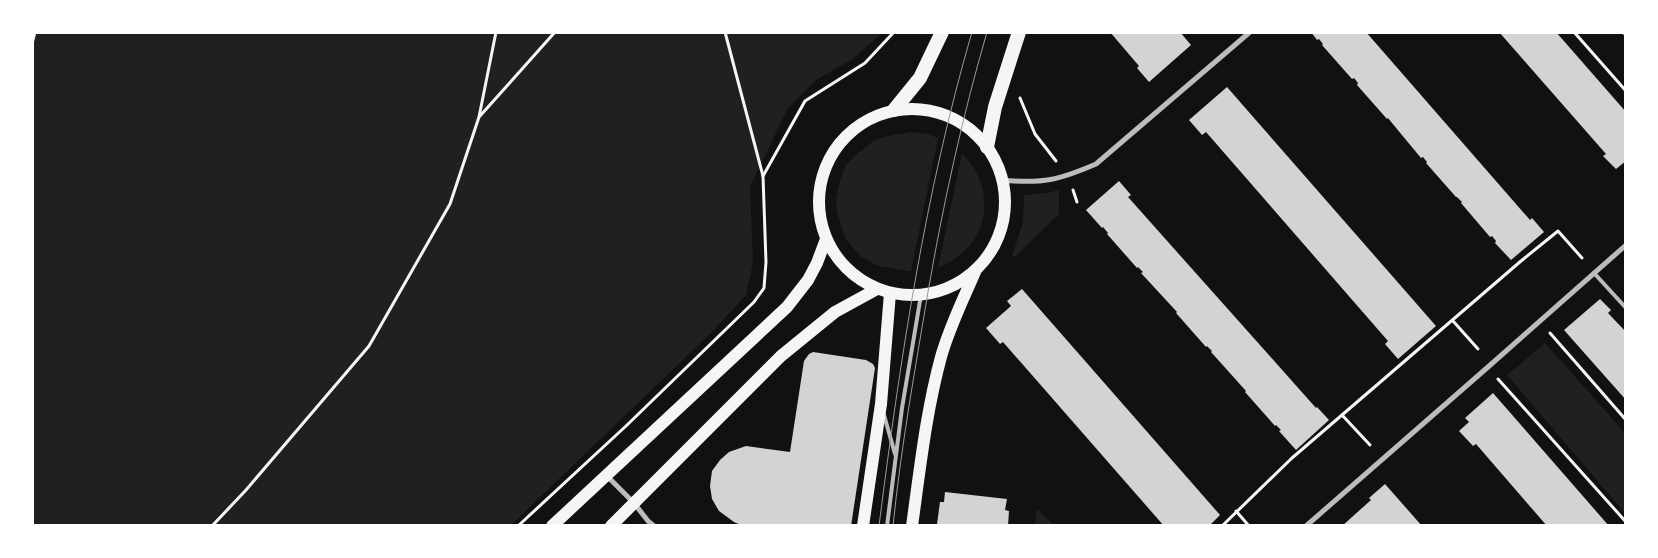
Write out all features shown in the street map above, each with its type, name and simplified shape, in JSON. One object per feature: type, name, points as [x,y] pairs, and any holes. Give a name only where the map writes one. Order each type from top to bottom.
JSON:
[{"type":"highway","points":[[894,110],[920,78],[942,32]]},
{"type":"highway","points":[[987,147],[995,107],[1019,32]]},
{"type":"main road","points":[[913,109],[942,114],[950,120],[963,124],[987,147],[999,168],[1005,196],[1004,212],[996,244],[976,270],[964,280],[941,291],[921,295],[890,293],[860,280],[846,269],[834,255],[820,223],[818,206],[822,174],[838,144],[863,122],[894,110],[913,109]]},
{"type":"main road","points":[[552,526],[787,307],[808,280],[826,239]]},
{"type":"main road","points":[[912,526],[924,440],[936,374],[949,335],[976,270]]},
{"type":"main road","points":[[611,526],[781,356],[835,312],[877,289]]},
{"type":"main road","points":[[863,526],[881,404],[890,293]]},
{"type":"street","points":[[1002,180],[1043,182],[1066,177],[1096,164],[1250,32]]},
{"type":"street","points":[[1306,526],[1626,245]]},
{"type":"street","points":[[606,476],[634,503],[648,522],[654,526]]},
{"type":"lane","points":[[1594,273],[1626,308]]},
{"type":"lane","points":[[887,526],[921,295]]},
{"type":"lane","points":[[881,404],[896,456]]},
{"type":"path","points":[[32,44],[35,32]]},
{"type":"path","points":[[212,526],[246,490],[369,346],[450,204],[479,117],[496,32]]},
{"type":"path","points":[[479,117],[554,32]]},
{"type":"path","points":[[518,526],[626,426],[754,302],[764,288],[766,262],[763,176],[725,32]]},
{"type":"path","points":[[763,176],[805,101],[865,63],[894,32]]},
{"type":"path","points":[[1574,32],[1626,91]]},
{"type":"path","points":[[1019,95],[1035,134],[1058,164]]},
{"type":"path","points":[[1073,190],[1077,202]]},
{"type":"path","points":[[1222,526],[1292,458],[1558,231],[1582,258]]},
{"type":"path","points":[[1453,321],[1478,349]]},
{"type":"path","points":[[1548,331],[1626,420]]},
{"type":"path","points":[[1495,376],[1626,522]]},
{"type":"path","points":[[1342,415],[1370,445]]},
{"type":"path","points":[[1236,511],[1249,526]]},
{"type":"shaded area","points":[[32,33],[882,33],[853,59],[816,80],[788,108],[750,187],[753,262],[746,295],[714,330],[510,526],[33,525]]},
{"type":"shaded area","points":[[911,132],[928,134],[938,138],[911,271],[908,271],[878,266],[861,257],[845,238],[837,212],[836,200],[840,180],[846,165],[858,153],[872,142],[883,137]]},
{"type":"shaded area","points":[[962,154],[974,168],[981,184],[984,201],[983,218],[978,233],[968,247],[955,259],[938,267]]},
{"type":"shaded area","points":[[1059,190],[1059,214],[1017,255],[1012,256],[1023,222],[1024,195]]},
{"type":"shaded area","points":[[1545,343],[1625,433],[1625,513],[1507,375]]},
{"type":"shaded area","points":[[1037,509],[1054,525],[1035,525]]},
{"type":"building","points":[[1110,32],[1180,32],[1191,45],[1149,82],[1137,68],[1139,66]]},
{"type":"building","points":[[1311,32],[1366,32],[1530,220],[1532,218],[1544,232],[1511,260],[1495,243],[1496,241],[1492,236],[1490,237],[1462,202],[1426,163],[1423,157],[1421,158],[1388,118],[1357,85],[1358,83],[1354,78],[1352,79]]},
{"type":"building","points":[[1499,32],[1556,32],[1626,112],[1626,161],[1616,169],[1603,156],[1606,154]]},
{"type":"building","points":[[1227,87],[1436,326],[1398,359],[1385,344],[1388,341],[1206,132],[1202,135],[1189,120]]},
{"type":"building","points":[[1119,181],[1131,195],[1128,197],[1316,408],[1329,420],[1296,450],[1279,431],[1281,430],[1275,426],[1245,392],[1212,351],[1206,347],[1141,273],[1143,272],[1137,268],[1103,227],[1086,210]]},
{"type":"building","points":[[1022,289],[1220,515],[1209,526],[1164,526],[1003,342],[1000,344],[986,328],[1011,306],[1007,301]]},
{"type":"building","points":[[1600,299],[1611,310],[1608,313],[1626,332],[1626,400],[1564,330]]},
{"type":"building","points":[[813,352],[866,360],[873,364],[875,368],[851,526],[743,526],[719,511],[712,499],[710,486],[712,471],[729,452],[746,446],[790,452],[804,361]]},
{"type":"building","points":[[1493,393],[1609,526],[1547,526],[1476,444],[1473,446],[1459,431],[1469,422],[1465,418]]},
{"type":"building","points":[[1385,484],[1422,526],[1342,526],[1371,500],[1369,498]]},
{"type":"building","points":[[945,492],[1007,499],[1005,510],[1009,511],[1008,526],[941,526],[937,524],[940,502],[944,502]]},
{"type":"tram line","points":[[879,526],[905,339],[927,215],[955,93],[972,32]]},
{"type":"tram line","points":[[893,526],[900,467],[934,259],[961,129],[987,32]]}]
